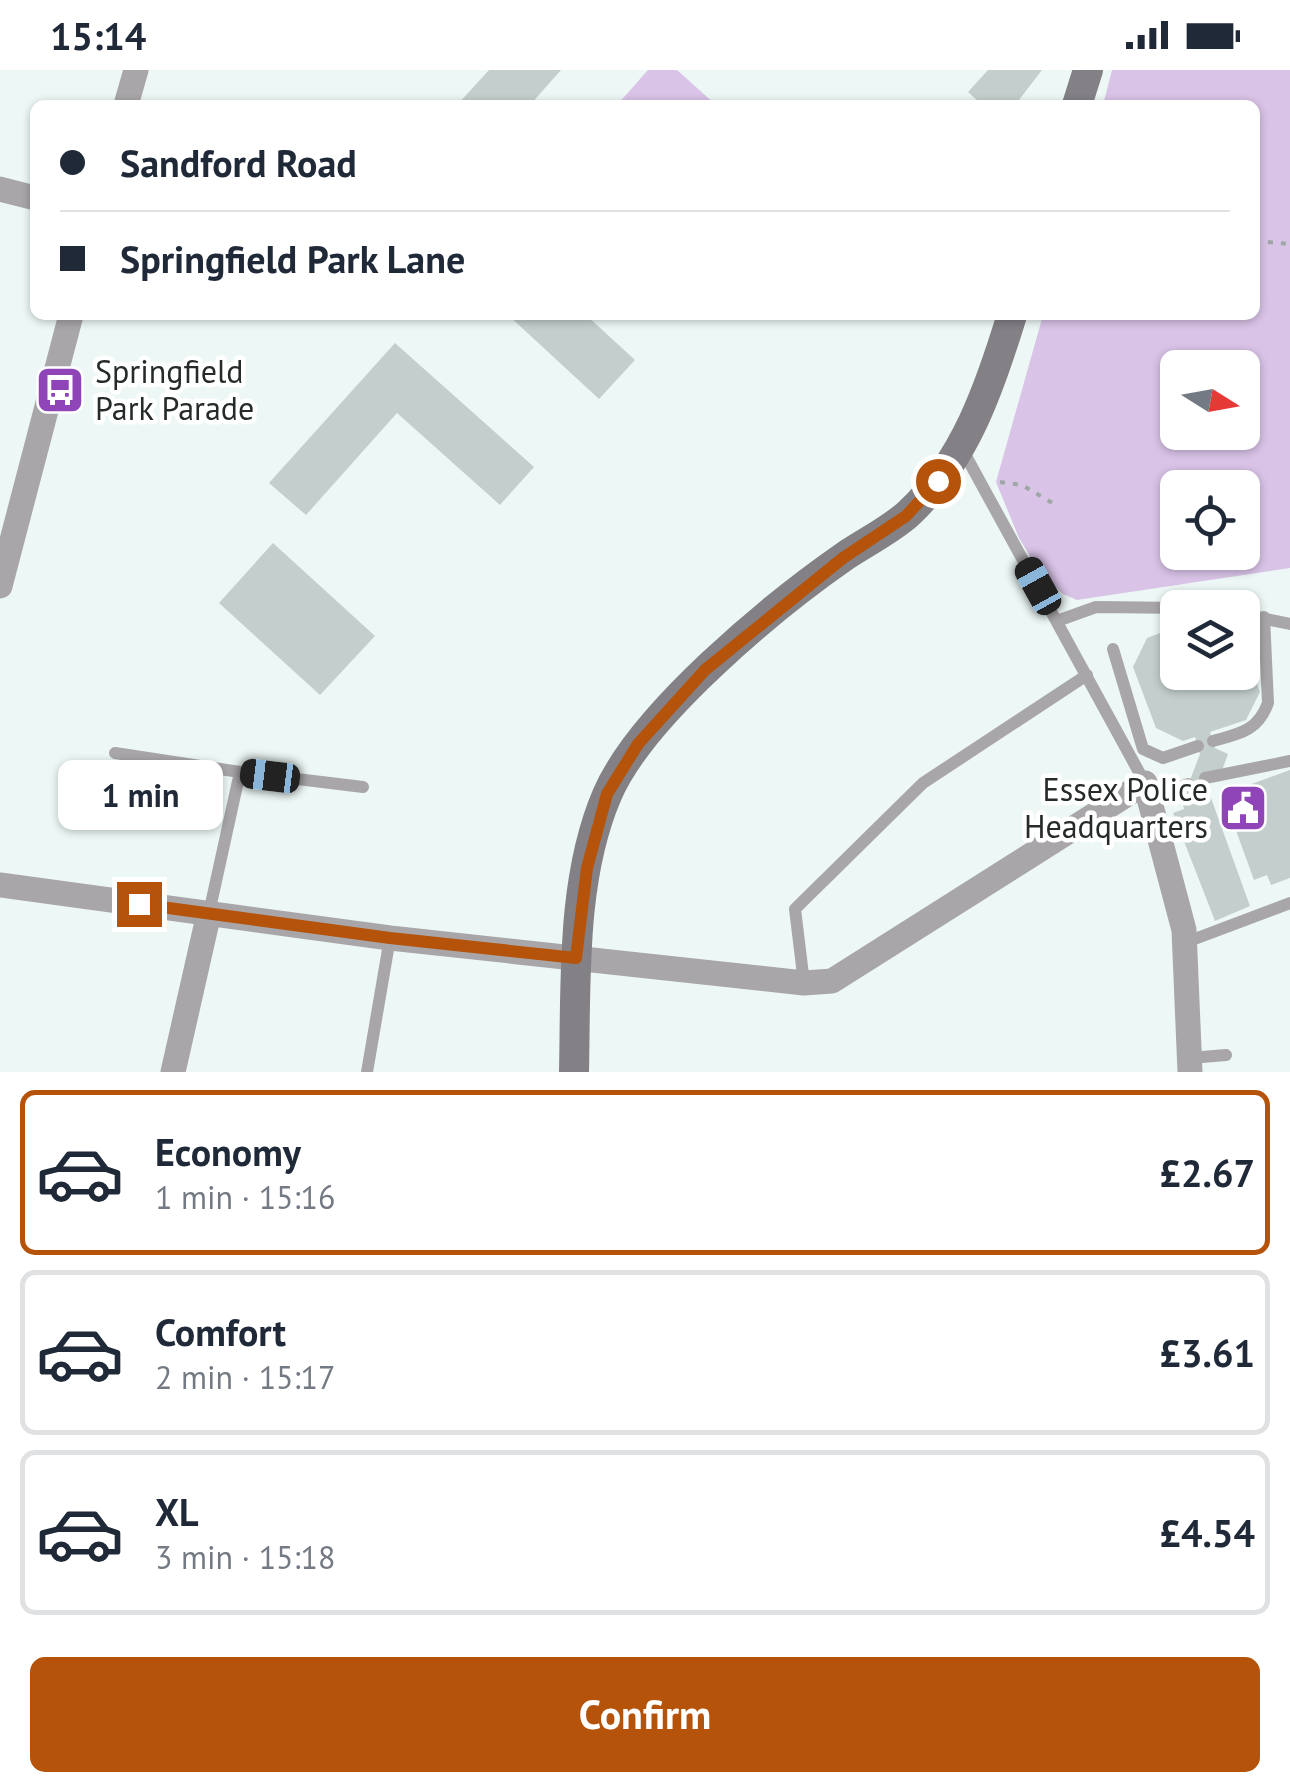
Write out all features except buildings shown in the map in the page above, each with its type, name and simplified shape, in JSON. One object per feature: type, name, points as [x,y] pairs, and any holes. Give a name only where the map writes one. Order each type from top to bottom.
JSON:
[{"type":"street","points":[[127,100],[136,70]]},
{"type":"street","points":[[0,189],[30,197]]},
{"type":"street","points":[[0,586],[71,320]]},
{"type":"street","points":[[574,1072],[576,958],[587,868],[607,794],[638,744],[705,670],[843,558],[906,516],[938,481],[986,400],[1010,320]]},
{"type":"street","points":[[0,885],[390,938],[804,982],[832,981],[1147,792],[1184,942],[1186,1067]]},
{"type":"street","points":[[173,1072],[209,913]]},
{"type":"lane","points":[[960,445],[1147,792],[1188,784]]},
{"type":"lane","points":[[1057,621],[1096,607],[1160,608]]},
{"type":"lane","points":[[1260,616],[1290,624]]},
{"type":"lane","points":[[1213,741],[1250,731],[1264,716],[1268,703],[1264,617]]},
{"type":"lane","points":[[1113,650],[1143,749],[1163,758],[1198,746]]},
{"type":"lane","points":[[804,982],[794,909],[923,784],[1087,675]]},
{"type":"lane","points":[[115,753],[363,788]]},
{"type":"lane","points":[[1205,778],[1290,761]]},
{"type":"lane","points":[[209,913],[240,772]]},
{"type":"lane","points":[[1184,942],[1290,903]]},
{"type":"lane","points":[[367,1072],[390,938]]},
{"type":"lane","points":[[1186,1067],[1226,1055]]},
{"type":"path","points":[[1260,241],[1290,244]]},
{"type":"path","points":[[980,483],[1022,486],[1054,504]]},
{"type":"shaded area","points":[[648,70],[677,70],[710,100],[621,100]]},
{"type":"shaded area","points":[[1112,70],[1290,70],[1290,568],[1077,600],[1063,594],[1039,571],[1019,538],[996,482],[1042,320],[1260,320],[1260,100],[1104,100]]},
{"type":"place","name":"Springfield Park Parade","points":[[60,390]]},
{"type":"place","name":"Essex Police Headquarters","points":[[1243,808]]},
{"type":"route","points":[[139,904],[576,958],[587,868],[607,794],[638,744],[705,670],[843,558],[906,516],[938,481]]}]
